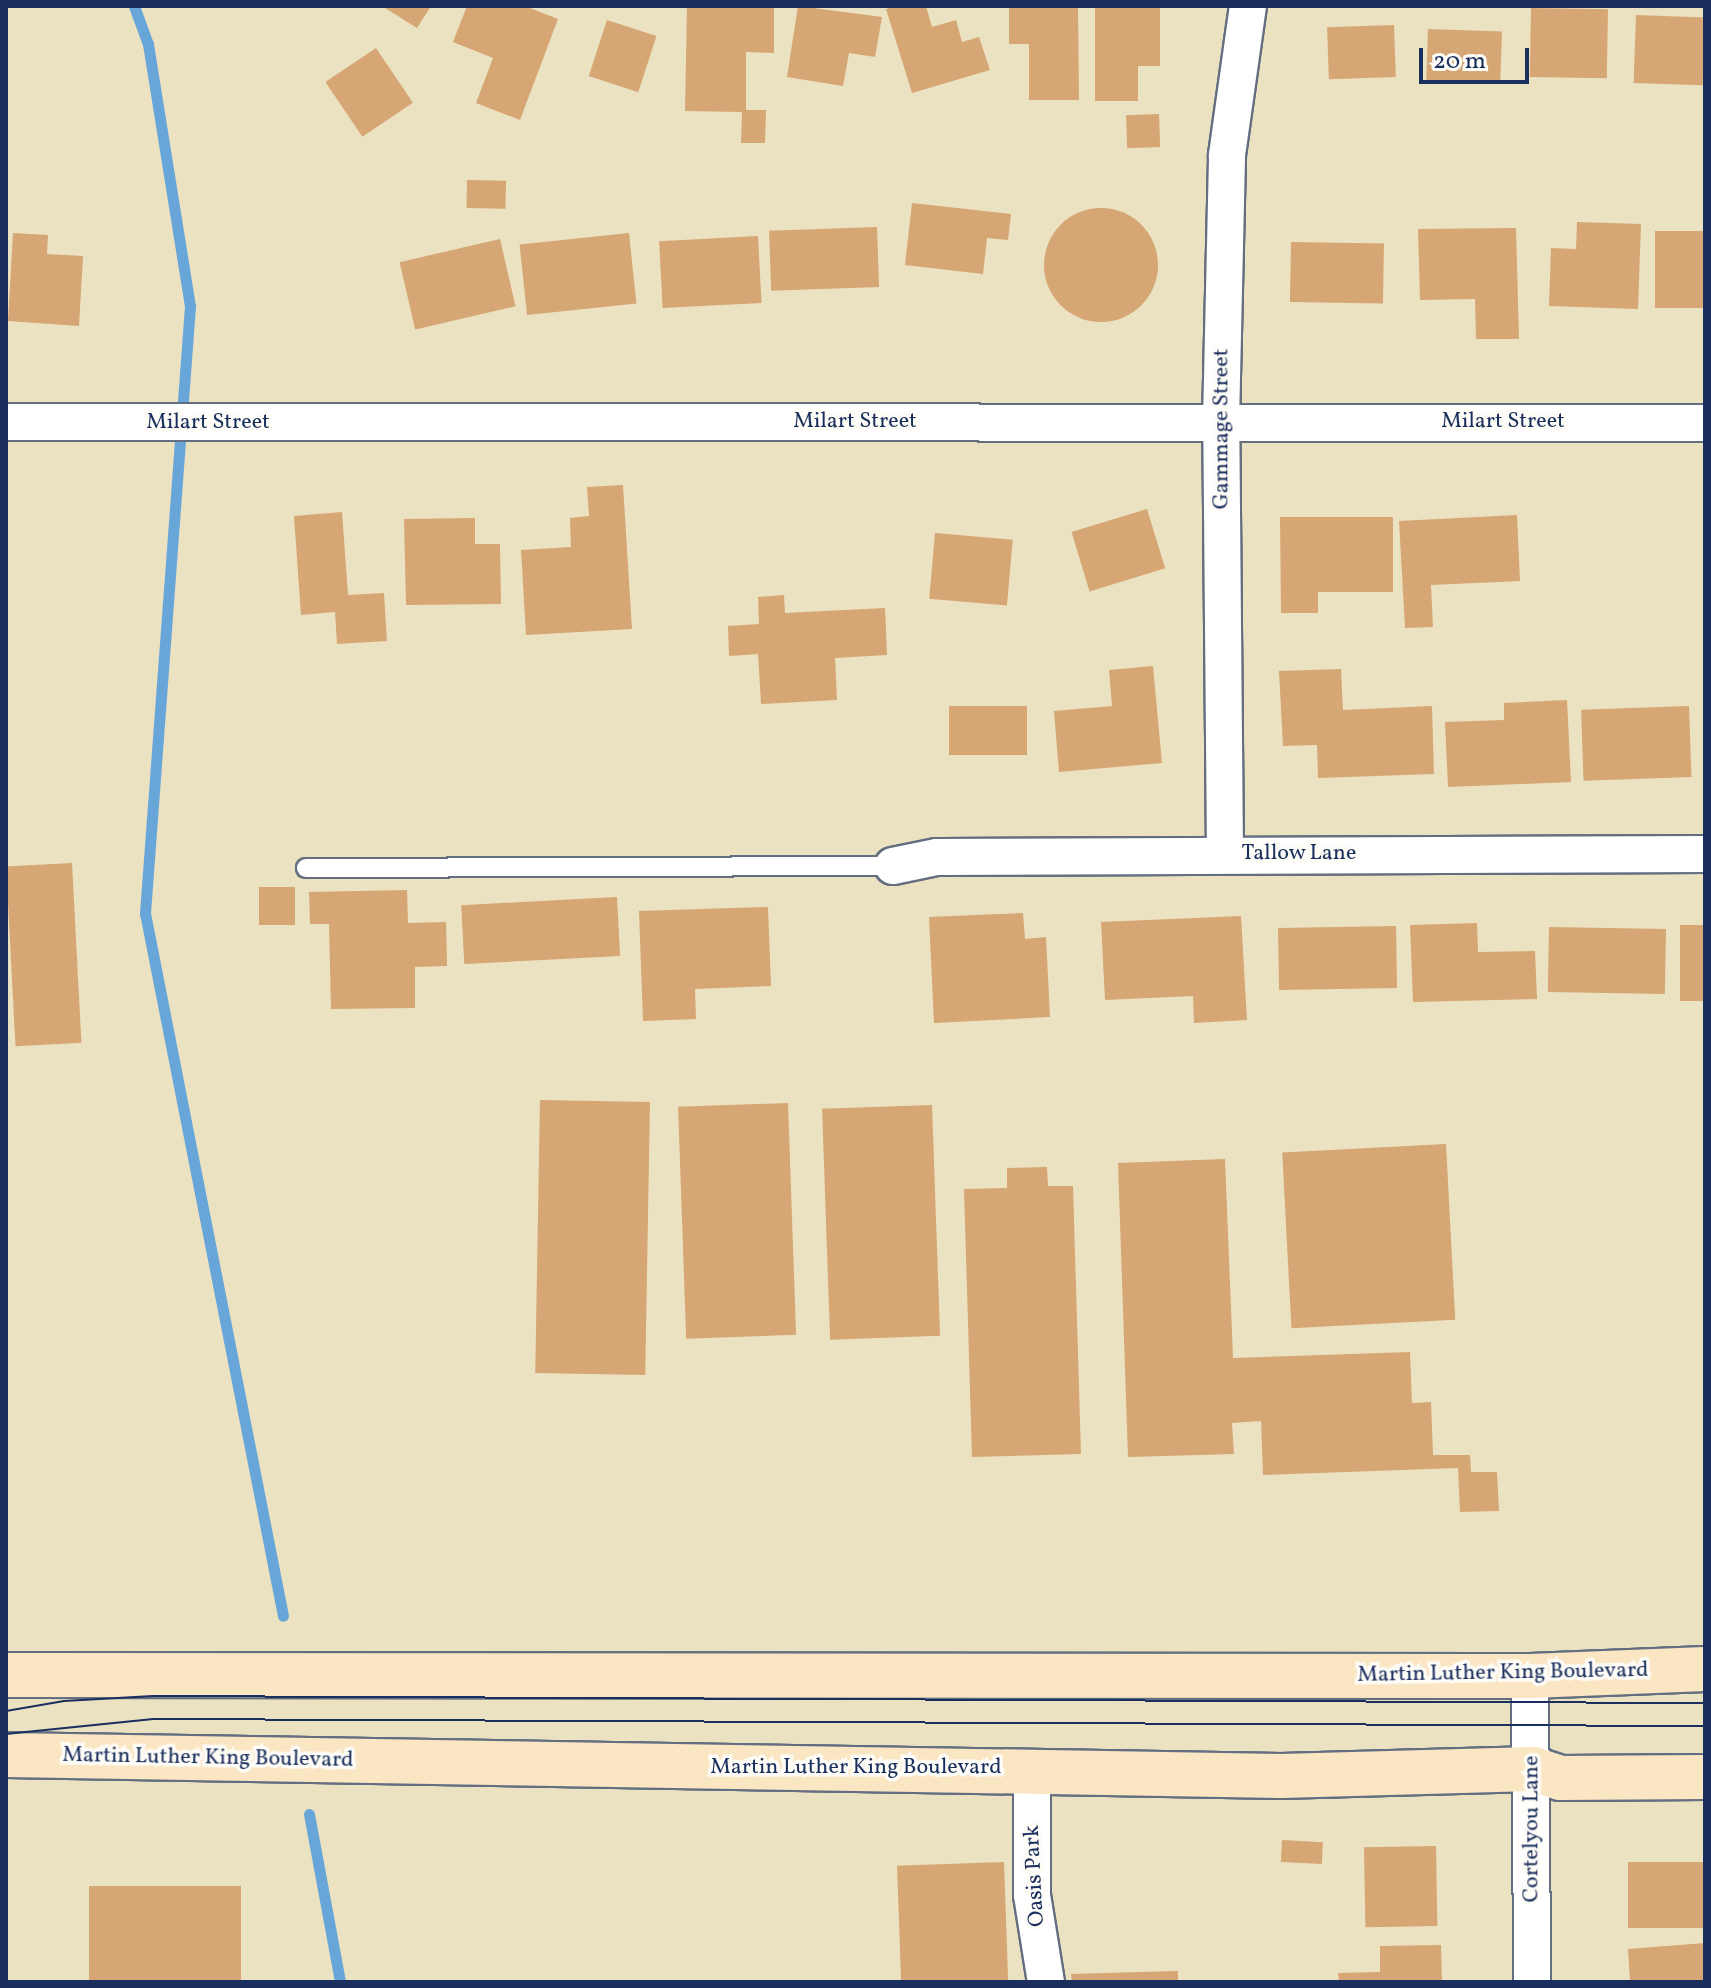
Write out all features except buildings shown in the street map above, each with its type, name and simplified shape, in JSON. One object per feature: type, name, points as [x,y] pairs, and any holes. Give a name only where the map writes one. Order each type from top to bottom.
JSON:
[{"type":"main road","name":"Martin Luther King Boulevard","points":[[6,1675],[1530,1676],[1705,1669]]},
{"type":"main road","name":"Martin Luther King Boulevard","points":[[6,1755],[1032,1769],[1281,1776],[1533,1769],[1561,1778],[1705,1777]]},
{"type":"street","name":"Gammage Street","points":[[1225,854],[1221,422],[1227,155],[1248,6]]},
{"type":"street","name":"Milart Street","points":[[6,422],[1705,423]]},
{"type":"street","name":"Tallow Lane","points":[[893,866],[937,857],[1705,854]]},
{"type":"street","name":"Cortelyou Lane","points":[[1530,1676],[1532,1982]]},
{"type":"street","name":"Oasis Park","points":[[1032,1769],[1032,1895],[1046,1982]]},
{"type":"lane","points":[[306,868],[893,866]]},
{"type":"waterway","points":[[134,6],[148,44],[190,306],[145,913],[283,1616]]},
{"type":"waterway","points":[[309,1814],[340,1982]]},
{"type":"tram line","points":[[6,1711],[64,1701],[153,1696],[1705,1703]]},
{"type":"tram line","points":[[6,1734],[153,1719],[1705,1726]]}]
